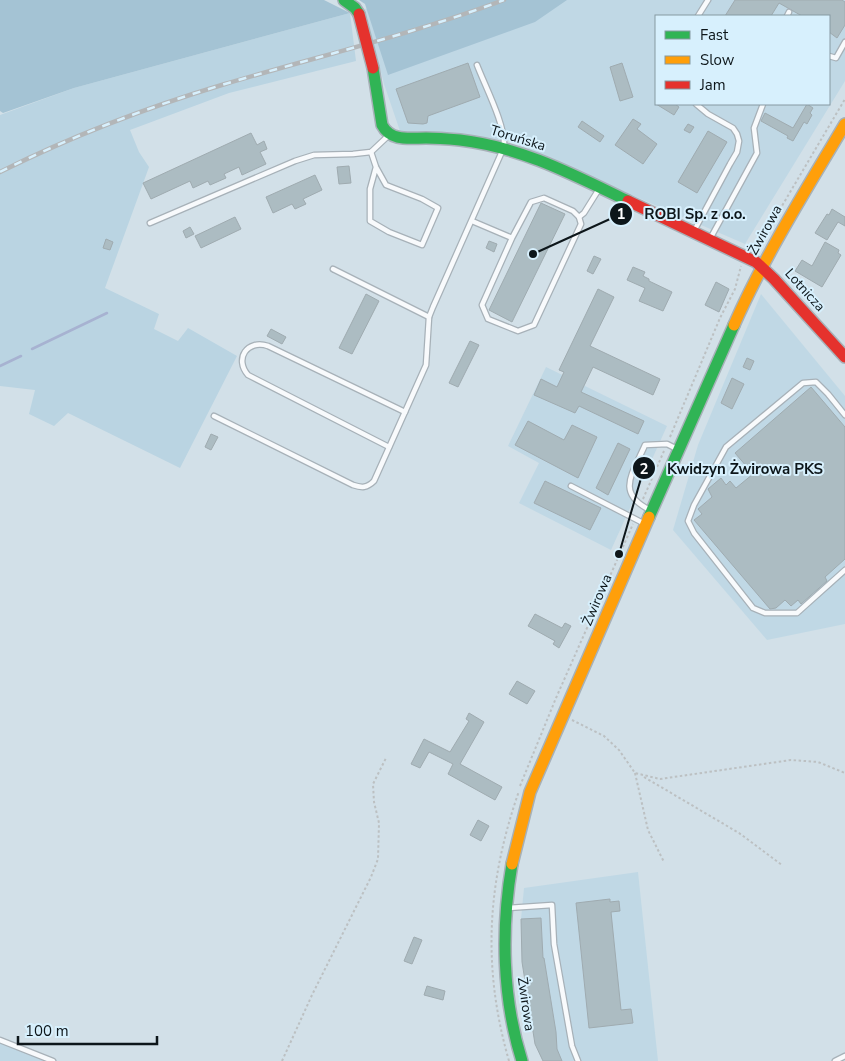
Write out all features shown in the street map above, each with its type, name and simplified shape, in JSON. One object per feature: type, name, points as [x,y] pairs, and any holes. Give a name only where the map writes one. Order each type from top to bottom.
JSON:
[{"type":"street","points":[[344,0],[355,8],[359,14],[373,68],[382,125],[384,131],[389,135]]},
{"type":"street","name":"Żwirowa","points":[[522,1061],[518,1050],[510,1007],[506,973],[506,908],[509,877],[517,834],[530,792],[678,449],[762,267],[845,124]]},
{"type":"street","name":"Toruńska","points":[[389,135],[398,139],[458,139],[504,147],[550,164],[756,262],[762,267]]},
{"type":"street","name":"Lotnicza","points":[[762,267],[845,357]]},
{"type":"lane","points":[[699,15],[708,0]]},
{"type":"lane","points":[[830,56],[836,58],[845,42]]},
{"type":"lane","points":[[214,416],[354,486],[362,488],[369,486],[374,481],[426,365],[429,317],[504,147],[505,140],[502,128],[477,65]]},
{"type":"lane","points":[[693,232],[737,152],[738,141],[737,134],[733,128],[708,114],[697,105]]},
{"type":"lane","points":[[710,240],[757,153],[754,128],[763,105]]},
{"type":"lane","points":[[150,223],[295,161],[314,155],[371,152],[389,135]]},
{"type":"lane","points":[[371,152],[376,167],[386,185],[422,199],[438,208],[422,245],[389,232],[370,221],[370,189],[376,167]]},
{"type":"lane","points":[[579,217],[600,188]]},
{"type":"lane","points":[[544,198],[573,211],[579,217],[580,224],[534,325],[518,331],[488,319],[482,305],[512,238],[531,202],[537,199],[544,198]]},
{"type":"lane","points":[[472,221],[512,238]]},
{"type":"lane","points":[[333,269],[429,317]]},
{"type":"lane","points":[[389,447],[248,376],[244,370],[242,359],[253,344],[260,343],[405,412]]},
{"type":"lane","points":[[845,416],[816,382],[803,383],[726,447],[694,505],[688,521],[694,533],[753,608],[765,614],[797,612],[845,570]]},
{"type":"lane","points":[[652,511],[641,506],[632,497],[628,485],[644,445],[667,444],[678,449]]},
{"type":"lane","points":[[571,486],[634,520],[646,524]]},
{"type":"lane","points":[[506,908],[552,905],[554,944],[572,1046],[578,1061]]},
{"type":"lane","points":[[0,1040],[53,1061]]},
{"type":"lane","points":[[835,1061],[845,1056]]},
{"type":"path","points":[[563,716],[604,736],[619,750],[635,773],[648,830],[664,862]]},
{"type":"path","points":[[282,1061],[378,859],[379,822],[372,784],[386,758]]},
{"type":"path","points":[[642,776],[660,779],[790,760],[818,762],[845,773]]},
{"type":"path","points":[[635,773],[739,833],[782,865]]},
{"type":"shaded area","points":[[0,0],[324,0],[350,13],[74,88],[3,113],[0,111]]},
{"type":"shaded area","points":[[359,0],[567,0],[535,22],[388,75],[365,4]]},
{"type":"shaded area","points":[[399,0],[845,0],[845,81],[745,244],[513,142],[401,134],[384,84],[365,9]]},
{"type":"shaded area","points":[[350,13],[356,61],[229,93],[130,130],[139,152],[149,167],[105,288],[159,314],[154,329],[178,341],[188,328],[237,356],[180,468],[68,413],[54,426],[29,414],[35,390],[0,386],[0,115],[74,88]]},
{"type":"shaded area","points":[[761,294],[845,396],[845,624],[767,640],[673,530],[698,445]]},
{"type":"shaded area","points":[[546,367],[667,426],[611,550],[519,503],[539,463],[508,446]]},
{"type":"shaded area","points":[[638,872],[658,1061],[543,1061],[535,1044],[522,962],[521,919],[524,888]]},
{"type":"shaded area","points":[[0,1043],[45,1061],[0,1061]]},
{"type":"building","points":[[735,0],[842,0],[845,2],[845,25],[837,38],[830,33],[830,15],[800,15],[779,3],[772,15],[726,15]]},
{"type":"building","points":[[468,63],[480,97],[428,116],[427,123],[408,123],[396,89]]},
{"type":"building","points":[[622,63],[633,97],[620,101],[610,67]]},
{"type":"building","points":[[658,105],[676,105],[679,107],[674,115]]},
{"type":"building","points":[[806,105],[813,108],[810,113],[812,115],[807,124],[804,122],[793,141],[787,138],[788,136],[761,121],[765,113],[793,128]]},
{"type":"building","points":[[633,119],[641,124],[637,129],[657,144],[643,164],[615,145]]},
{"type":"building","points":[[582,121],[604,136],[600,142],[578,127]]},
{"type":"building","points":[[688,124],[694,127],[690,133],[684,130]]},
{"type":"building","points":[[708,131],[727,142],[697,193],[678,182]]},
{"type":"building","points":[[251,133],[257,145],[264,141],[267,149],[260,152],[266,164],[242,175],[239,167],[224,174],[226,178],[210,185],[208,181],[193,188],[190,181],[151,199],[143,183]]},
{"type":"building","points":[[349,166],[351,183],[339,184],[337,167]]},
{"type":"building","points":[[315,175],[322,190],[303,199],[306,204],[295,209],[292,204],[273,213],[266,197]]},
{"type":"building","points":[[541,203],[565,214],[512,322],[489,310]]},
{"type":"building","points":[[832,209],[845,217],[845,226],[838,222],[827,240],[815,233]]},
{"type":"building","points":[[235,217],[241,229],[201,248],[195,236]]},
{"type":"building","points":[[190,227],[194,234],[186,238],[183,231]]},
{"type":"building","points":[[106,239],[113,242],[110,250],[103,248]]},
{"type":"building","points":[[489,241],[497,244],[494,252],[486,248]]},
{"type":"building","points":[[825,242],[839,250],[838,253],[841,255],[822,287],[795,271],[802,260],[812,266]]},
{"type":"building","points":[[594,256],[601,259],[593,274],[587,271]]},
{"type":"building","points":[[633,267],[645,272],[643,276],[649,279],[649,281],[672,292],[663,311],[639,301],[645,288],[627,280]]},
{"type":"building","points":[[716,282],[729,289],[719,312],[705,305]]},
{"type":"building","points":[[598,289],[614,297],[590,346],[660,379],[653,395],[593,367],[581,392],[644,421],[638,434],[579,406],[575,413],[534,395],[541,379],[557,387],[564,372],[559,370]]},
{"type":"building","points":[[366,294],[379,301],[352,354],[339,348]]},
{"type":"building","points":[[271,329],[286,337],[282,344],[267,336]]},
{"type":"building","points":[[470,341],[479,345],[458,387],[449,383]]},
{"type":"building","points":[[747,358],[754,361],[750,370],[743,367]]},
{"type":"building","points":[[732,378],[744,384],[732,409],[721,403]]},
{"type":"building","points":[[811,387],[845,427],[845,559],[825,577],[827,581],[801,604],[798,600],[791,606],[785,600],[776,608],[770,609],[694,520],[702,514],[698,509],[712,497],[708,489],[721,478],[726,485],[730,481],[736,488],[753,474],[735,453]]},
{"type":"building","points":[[528,421],[564,440],[572,425],[597,437],[578,478],[515,445]]},
{"type":"building","points":[[211,434],[218,437],[211,450],[205,447]]},
{"type":"building","points":[[618,443],[630,449],[608,495],[596,488]]},
{"type":"building","points":[[545,481],[601,508],[590,530],[534,503]]},
{"type":"building","points":[[535,614],[562,628],[565,623],[571,626],[559,648],[553,644],[555,641],[528,626]]},
{"type":"building","points":[[517,681],[535,691],[527,704],[509,694]]},
{"type":"building","points":[[469,713],[484,722],[460,764],[502,787],[495,800],[448,774],[453,764],[429,752],[420,768],[411,764],[424,739],[450,752],[469,721],[466,719]]},
{"type":"building","points":[[478,820],[489,826],[481,841],[470,835]]},
{"type":"building","points":[[610,899],[610,902],[619,901],[620,911],[611,912],[621,1010],[631,1009],[633,1023],[589,1028],[576,903]]},
{"type":"building","points":[[541,918],[543,958],[556,1032],[557,1049],[562,1061],[543,1061],[535,1044],[522,962],[521,919]]},
{"type":"building","points":[[414,937],[422,940],[412,964],[404,961]]},
{"type":"building","points":[[427,986],[445,991],[443,1000],[424,995]]},
{"type":"waterway","points":[[32,349],[107,313]]},
{"type":"waterway","points":[[0,366],[21,356]]},
{"type":"railway","points":[[0,172],[83,134],[167,102],[401,34],[504,0]]},
{"type":"traffic: fast","points":[[344,0],[355,8],[359,14]]},
{"type":"traffic: fast","points":[[373,68],[382,125],[390,134],[401,138],[460,140],[504,149],[547,163],[628,201]]},
{"type":"traffic: fast","points":[[649,517],[734,325]]},
{"type":"traffic: fast","points":[[512,864],[506,913],[505,963],[510,1013],[522,1061]]},
{"type":"traffic: slow","points":[[734,325],[772,248],[845,124]]},
{"type":"traffic: slow","points":[[512,864],[530,792],[649,517]]},
{"type":"traffic: jam","points":[[359,14],[373,68]]},
{"type":"traffic: jam","points":[[628,201],[756,262],[774,279],[845,357]]},
{"type":"place","name":"ROBI Sp. z o.o.","points":[[533,254]]},
{"type":"place","name":"Kwidzyn Żwirowa PKS","points":[[619,554]]}]
